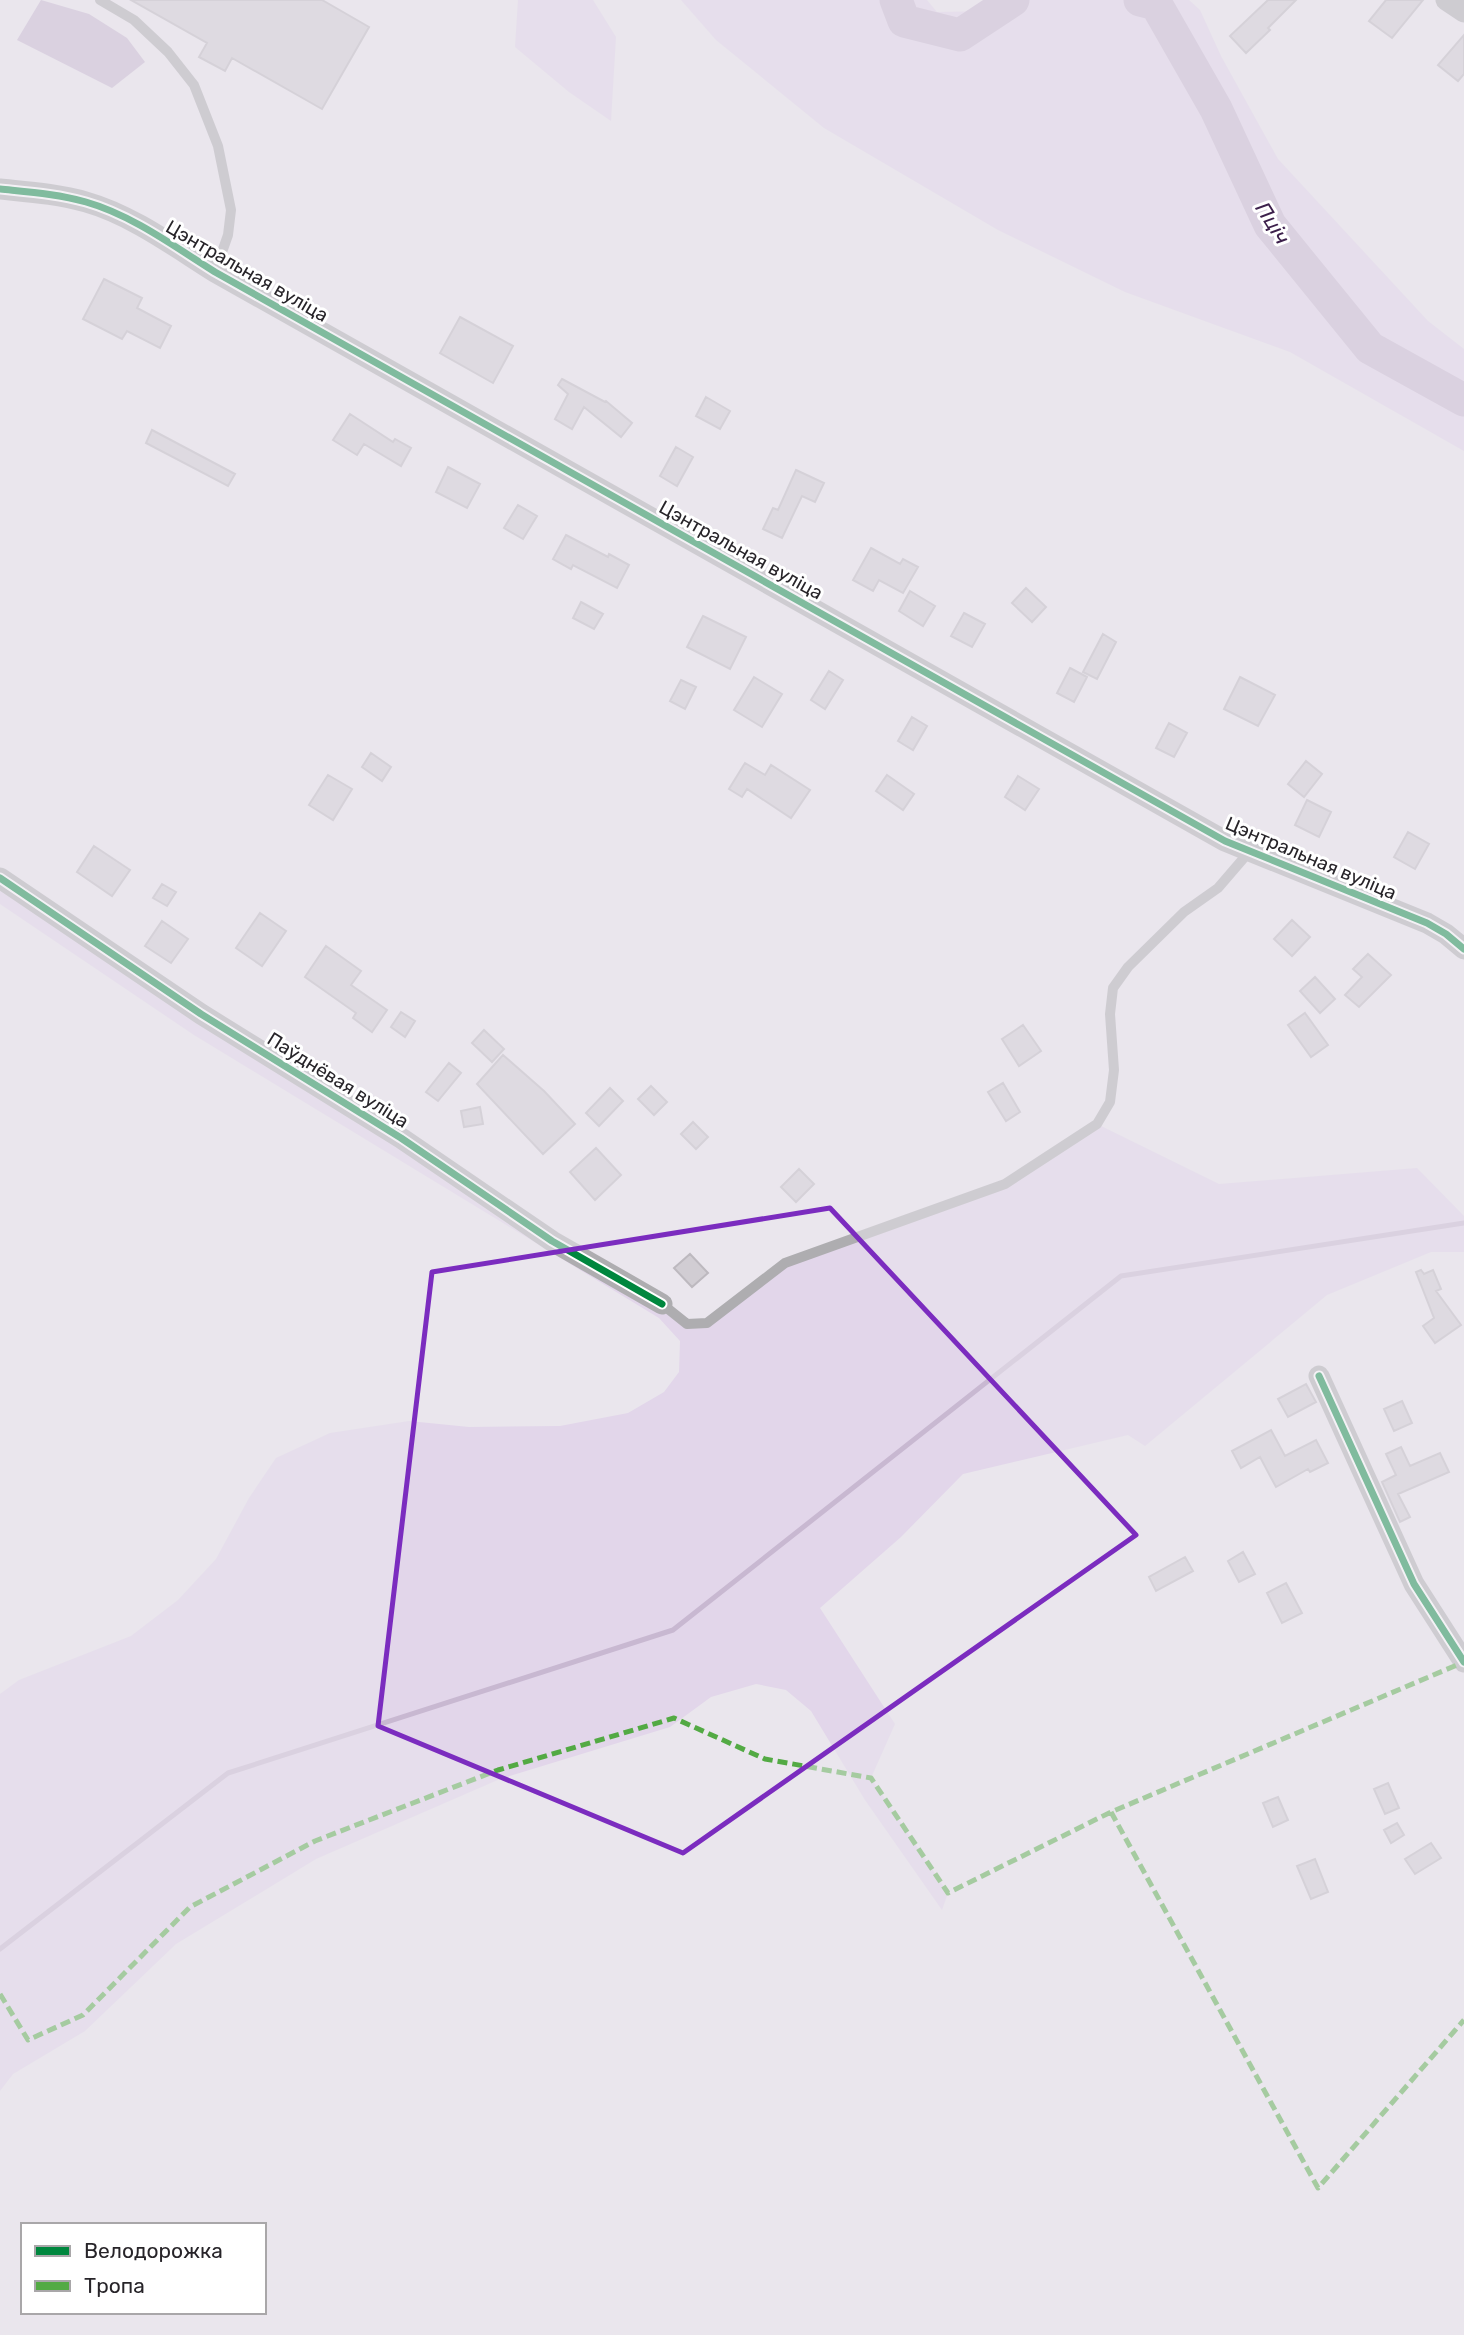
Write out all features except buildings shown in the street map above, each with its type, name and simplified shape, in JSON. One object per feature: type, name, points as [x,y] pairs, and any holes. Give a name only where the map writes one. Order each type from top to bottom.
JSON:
[{"type":"street","points":[[1446,0],[1464,12]]},
{"type":"street","name":"Цэнтральная вуліца","points":[[0,189],[48,194],[88,203],[145,229],[215,272],[1226,841],[1427,923],[1464,949]]},
{"type":"street","name":"Паўднёвая вуліца","points":[[0,878],[201,1014],[401,1138],[552,1241],[662,1304]]},
{"type":"street","points":[[1319,1376],[1414,1584],[1464,1662]]},
{"type":"lane","points":[[100,0],[134,20],[168,52],[194,85],[218,146],[231,210],[228,235],[215,272]]},
{"type":"lane","points":[[662,1304],[687,1324],[707,1323],[785,1263],[1005,1184],[1097,1124],[1110,1101],[1115,1070],[1110,1014],[1113,988],[1128,967],[1184,912],[1218,888],[1249,852]]},
{"type":"highlighted area","points":[[830,1208],[1136,1535],[683,1853],[378,1726],[432,1272]]},
{"type":"shaded area","points":[[41,0],[89,14],[127,38],[145,62],[112,88],[17,40]]},
{"type":"shaded area","points":[[518,0],[593,0],[616,37],[611,121],[569,92],[515,47]]},
{"type":"shaded area","points":[[681,0],[927,0],[937,12],[993,11],[1015,0],[1189,0],[1200,10],[1221,56],[1278,159],[1428,321],[1464,349],[1464,451],[1290,352],[1125,292],[998,230],[824,128],[716,40]]},
{"type":"shaded area","points":[[0,878],[687,1324],[707,1323],[785,1263],[1005,1184],[1097,1124],[1219,1184],[1417,1168],[1464,1216],[1464,1252],[1431,1252],[1327,1295],[1145,1446],[1128,1435],[963,1474],[901,1537],[820,1608],[895,1724],[871,1778],[948,1893],[942,1910],[865,1800],[811,1711],[786,1690],[756,1684],[711,1697],[670,1727],[500,1779],[316,1859],[176,1944],[85,2031],[13,2074],[0,2091],[0,1694],[19,1680],[131,1636],[178,1600],[216,1559],[249,1498],[276,1458],[330,1433],[409,1421],[469,1427],[560,1426],[628,1413],[664,1392],[679,1372],[680,1341],[659,1318],[194,1035],[0,904]]},
{"type":"waterway","name":"Пціч","points":[[896,0],[904,21],[960,35],[1013,0]]},
{"type":"waterway","name":"Пціч","points":[[1140,0],[1156,4],[1216,109],[1270,225],[1370,348],[1464,400]]},
{"type":"waterway","points":[[0,1949],[228,1773],[673,1630],[1121,1276],[1464,1223]]},
{"type":"marked path","points":[[0,1994],[28,2040],[83,2015],[190,1907],[315,1841],[498,1770],[674,1718],[765,1759],[871,1778],[948,1893],[1111,1812],[1464,1662]]},
{"type":"marked path","points":[[1111,1812],[1318,2188],[1464,2020]]},
{"type":"cycle path","points":[[0,189],[75,199],[136,223],[215,272],[1225,841],[1427,923],[1464,949]]},
{"type":"cycle path","points":[[0,878],[201,1014],[401,1138],[552,1241],[662,1304]]},
{"type":"cycle path","points":[[1319,1376],[1414,1584],[1464,1662]]}]
